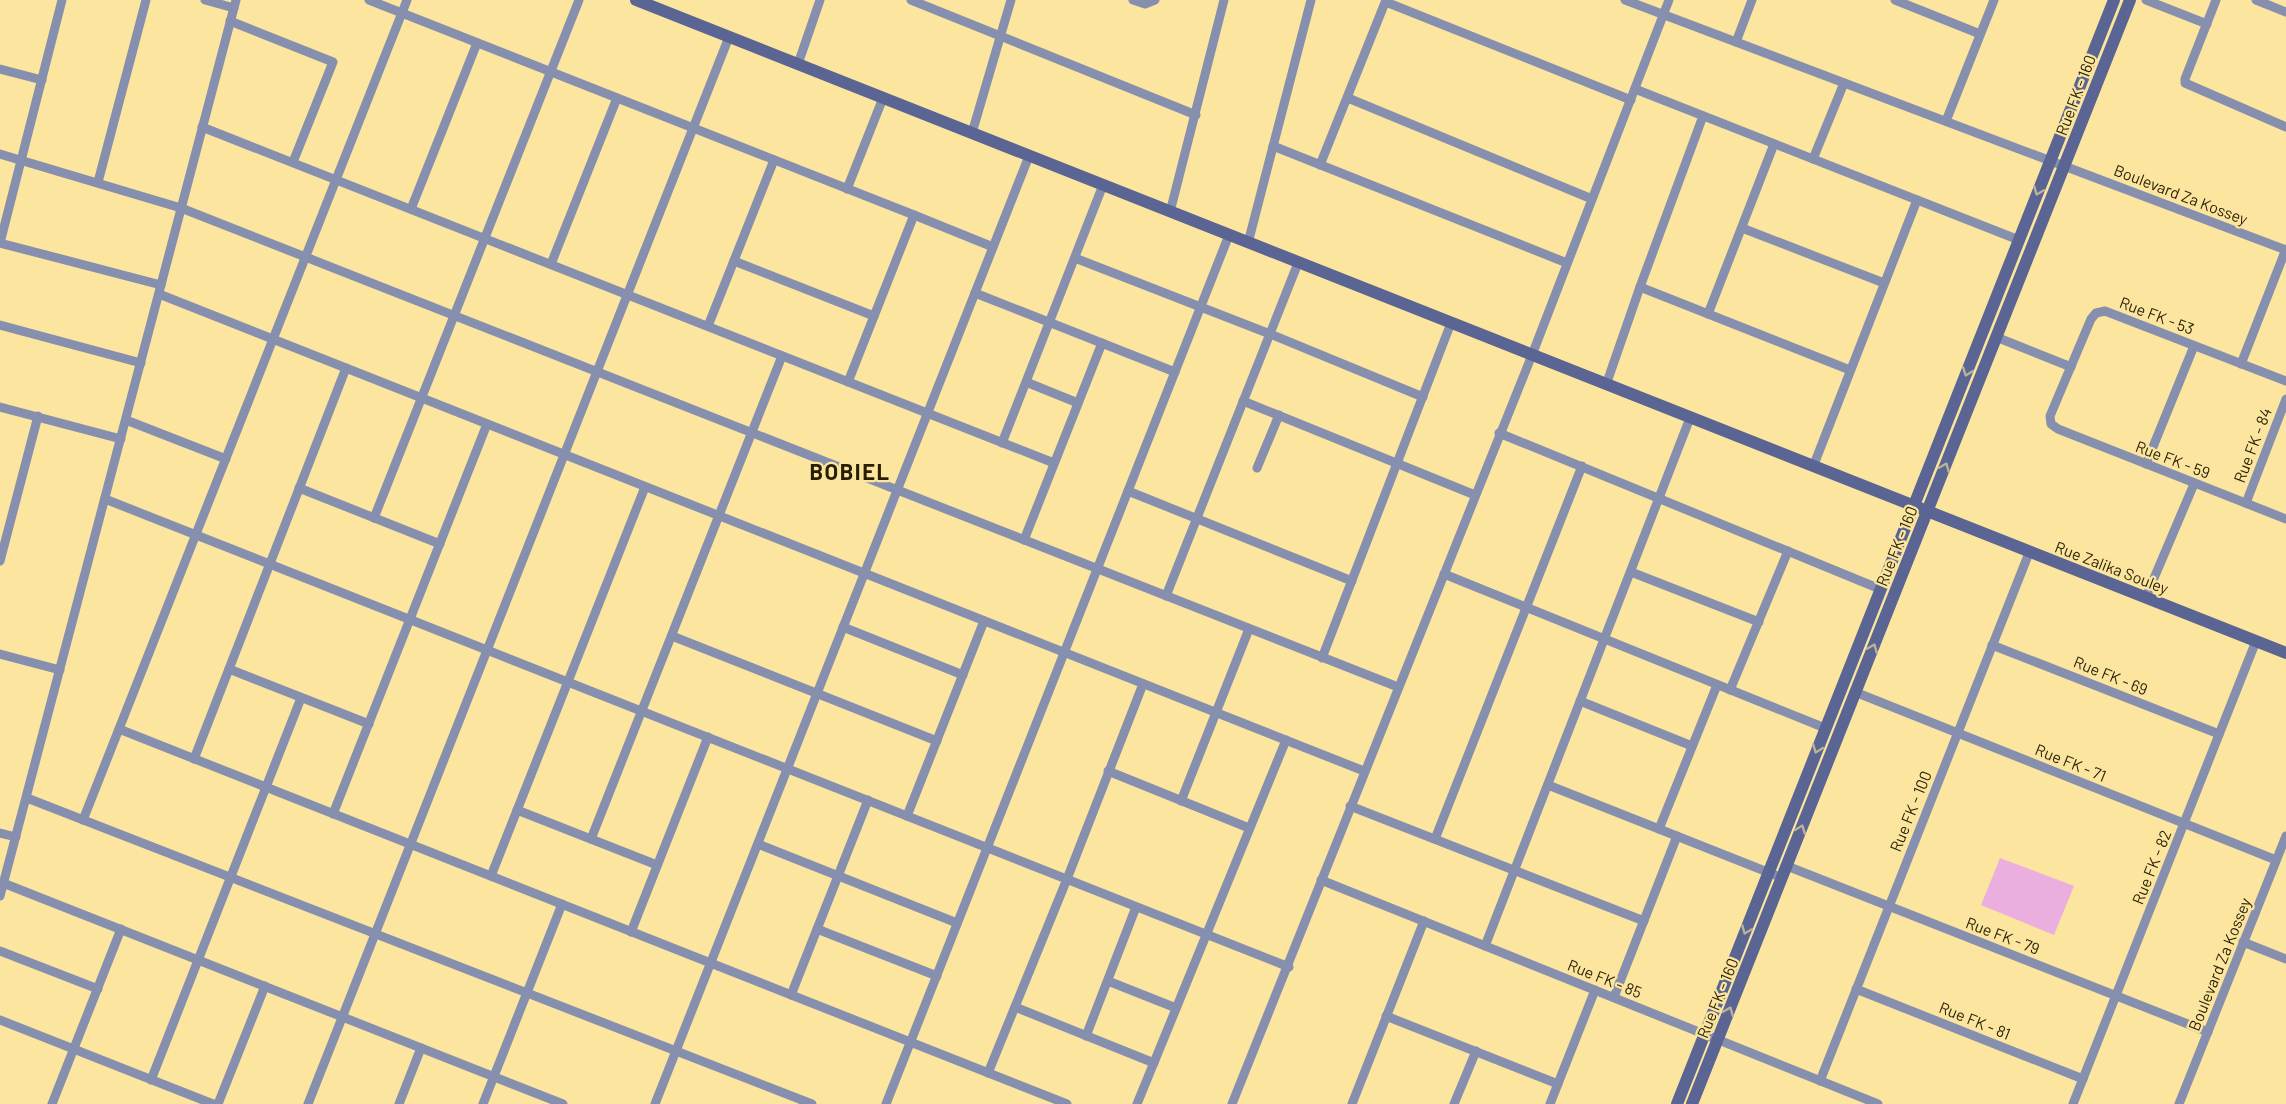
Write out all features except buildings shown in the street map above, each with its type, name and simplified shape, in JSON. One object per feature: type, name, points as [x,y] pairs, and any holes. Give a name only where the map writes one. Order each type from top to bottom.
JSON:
[{"type":"main road","name":"Rue FK - 160","points":[[1677,1104],[2114,0]]},
{"type":"main road","name":"Rue FK - 160","points":[[1692,1104],[2130,0]]},
{"type":"main road","name":"Rue Zalika Souley","points":[[642,1],[1103,186],[2286,653]]},
{"type":"street","points":[[62,0],[0,243],[160,290],[273,339],[1364,771]]},
{"type":"street","points":[[98,182],[146,0]]},
{"type":"street","points":[[0,896],[235,4],[205,0]]},
{"type":"street","points":[[369,0],[993,248]]},
{"type":"street","points":[[83,820],[407,0]]},
{"type":"street","points":[[374,518],[579,0]]},
{"type":"street","points":[[798,64],[820,0]]},
{"type":"street","points":[[911,0],[1196,115]]},
{"type":"street","points":[[972,133],[1011,0]]},
{"type":"street","points":[[1133,0],[1145,4],[1155,0]]},
{"type":"street","points":[[1170,212],[1224,0]]},
{"type":"street","points":[[1248,243],[1311,0]]},
{"type":"street","name":"Boulevard Za Kossey","points":[[1625,0],[2286,250]]},
{"type":"street","points":[[1232,1104],[1532,356],[1669,0]]},
{"type":"street","points":[[1736,42],[1752,0]]},
{"type":"street","points":[[1895,0],[1980,34]]},
{"type":"street","points":[[1946,122],[1994,0]]},
{"type":"street","points":[[2146,0],[2207,24]]},
{"type":"street","points":[[2216,0],[2185,83],[2286,127]]},
{"type":"street","points":[[2256,0],[2286,12]]},
{"type":"street","points":[[1320,165],[1386,1],[1631,100]]},
{"type":"street","points":[[230,21],[333,62],[293,162]]},
{"type":"street","points":[[308,1104],[729,37]]},
{"type":"street","points":[[411,209],[477,43]]},
{"type":"street","points":[[0,69],[42,80]]},
{"type":"street","points":[[1813,159],[1844,83]]},
{"type":"street","points":[[1635,89],[2019,240]]},
{"type":"street","points":[[551,264],[617,98]]},
{"type":"street","points":[[847,189],[883,98]]},
{"type":"street","points":[[1348,98],[1592,199]]},
{"type":"street","points":[[1606,385],[1703,116]]},
{"type":"street","points":[[202,127],[1054,463]]},
{"type":"street","points":[[1708,314],[1774,144]]},
{"type":"street","points":[[1273,146],[1567,263]]},
{"type":"street","points":[[0,154],[181,208],[1398,687]]},
{"type":"street","points":[[655,1104],[1029,156]]},
{"type":"street","points":[[708,326],[774,160]]},
{"type":"street","points":[[1002,443],[1103,186]]},
{"type":"street","points":[[1813,467],[1917,200]]},
{"type":"street","points":[[848,382],[914,215]]},
{"type":"street","points":[[1742,228],[1884,283]]},
{"type":"street","points":[[886,1104],[1229,235]]},
{"type":"street","points":[[2241,364],[2286,250]]},
{"type":"street","points":[[1075,258],[1423,397]]},
{"type":"street","points":[[734,261],[874,316]]},
{"type":"street","points":[[1166,596],[1298,263]]},
{"type":"street","points":[[1640,287],[1850,370]]},
{"type":"street","points":[[975,293],[1175,372]]},
{"type":"street","name":"Rue FK - 53","points":[[2051,424],[2050,416],[2091,319],[2096,313],[2104,311],[2286,381]]},
{"type":"street","points":[[1322,658],[1451,323]]},
{"type":"street","points":[[0,325],[141,363]]},
{"type":"street","points":[[1996,337],[2071,367]]},
{"type":"street","points":[[1024,540],[1102,343]]},
{"type":"street","points":[[2146,464],[2194,346]]},
{"type":"street","points":[[591,839],[782,356]]},
{"type":"street","points":[[194,759],[346,368]]},
{"type":"street","points":[[1026,382],[1078,403]]},
{"type":"street","name":"Rue FK - 84","points":[[2246,503],[2286,399]]},
{"type":"street","points":[[1243,401],[1475,495]]},
{"type":"street","points":[[0,407],[121,439]]},
{"type":"street","points":[[1257,468],[1279,415]]},
{"type":"street","points":[[0,561],[38,416]]},
{"type":"street","points":[[1485,946],[1690,418]]},
{"type":"street","points":[[126,420],[225,459]]},
{"type":"street","points":[[333,814],[487,424]]},
{"type":"street","name":"Rue FK - 59","points":[[2051,424],[2058,429],[2194,484],[2286,519]]},
{"type":"street","points":[[1500,433],[1880,589]]},
{"type":"street","points":[[1435,839],[1582,466]]},
{"type":"street","points":[[2146,597],[2194,484]]},
{"type":"street","points":[[491,876],[645,487]]},
{"type":"street","points":[[299,488],[440,544]]},
{"type":"street","points":[[1128,491],[1352,581]]},
{"type":"street","points":[[105,499],[1288,967]]},
{"type":"street","points":[[1730,690],[1788,551]]},
{"type":"street","name":"Rue FK - 100","points":[[1820,1081],[2030,553]]},
{"type":"street","points":[[1631,572],[1759,622]]},
{"type":"street","points":[[1444,574],[1825,728]]},
{"type":"street","points":[[907,816],[984,621]]},
{"type":"street","points":[[843,627],[963,675]]},
{"type":"street","points":[[1181,801],[1249,629]]},
{"type":"street","points":[[672,636],[937,741]]},
{"type":"street","name":"Rue FK - 82","points":[[2073,1104],[2256,641]]},
{"type":"street","name":"Rue FK - 69","points":[[1992,645],[2219,734]]},
{"type":"street","points":[[0,654],[60,670]]},
{"type":"street","points":[[229,669],[369,724]]},
{"type":"street","points":[[988,1073],[1143,684]]},
{"type":"street","points":[[1659,829],[1717,685]]},
{"type":"street","name":"Rue FK - 71","points":[[1855,692],[2276,860]]},
{"type":"street","points":[[151,1080],[301,698]]},
{"type":"street","points":[[1580,701],[1692,746]]},
{"type":"street","points":[[119,729],[1063,1103]]},
{"type":"street","points":[[631,932],[708,737]]},
{"type":"street","points":[[1137,1104],[1286,740]]},
{"type":"street","points":[[1108,771],[1249,828]]},
{"type":"street","name":"Rue FK - 79","points":[[1548,785],[1769,873],[1785,872],[1889,907],[2208,1032]]},
{"type":"street","points":[[27,798],[812,1104]]},
{"type":"street","points":[[791,995],[868,800]]},
{"type":"street","points":[[1350,806],[1644,921]]},
{"type":"street","points":[[517,810],[657,866]]},
{"type":"street","points":[[0,834],[16,837]]},
{"type":"street","points":[[1614,998],[1677,836]]},
{"type":"street","name":"Boulevard Za Kossey","points":[[2179,1104],[2286,836]]},
{"type":"street","points":[[758,844],[957,923]]},
{"type":"street","name":"Rue FK - 85","points":[[1322,880],[1878,1104]]},
{"type":"street","points":[[3,883],[563,1104]]},
{"type":"street","points":[[483,1104],[562,904]]},
{"type":"street","points":[[1086,1036],[1136,906]]},
{"type":"street","points":[[1352,1104],[1424,921]]},
{"type":"street","points":[[52,1104],[121,929]]},
{"type":"street","points":[[817,929],[937,976]]},
{"type":"street","points":[[2243,942],[2286,959]]},
{"type":"street","points":[[0,951],[98,989]]},
{"type":"street","points":[[1108,981],[1176,1008]]},
{"type":"street","points":[[218,1104],[265,986]]},
{"type":"street","name":"Rue FK - 81","points":[[1856,989],[2083,1079]]},
{"type":"street","points":[[1550,1104],[1595,990]]},
{"type":"street","points":[[1015,1007],[1154,1063]]},
{"type":"street","points":[[1386,1016],[1558,1084]]},
{"type":"street","points":[[0,1020],[213,1104]]},
{"type":"street","points":[[399,1104],[421,1048]]},
{"type":"street","points":[[1454,1104],[1476,1051]]},
{"type":"shaded area","points":[[2000,858],[2074,886],[2054,935],[1981,905]]},
{"type":"district","name":"BOBIEL","points":[[850,471]]}]
